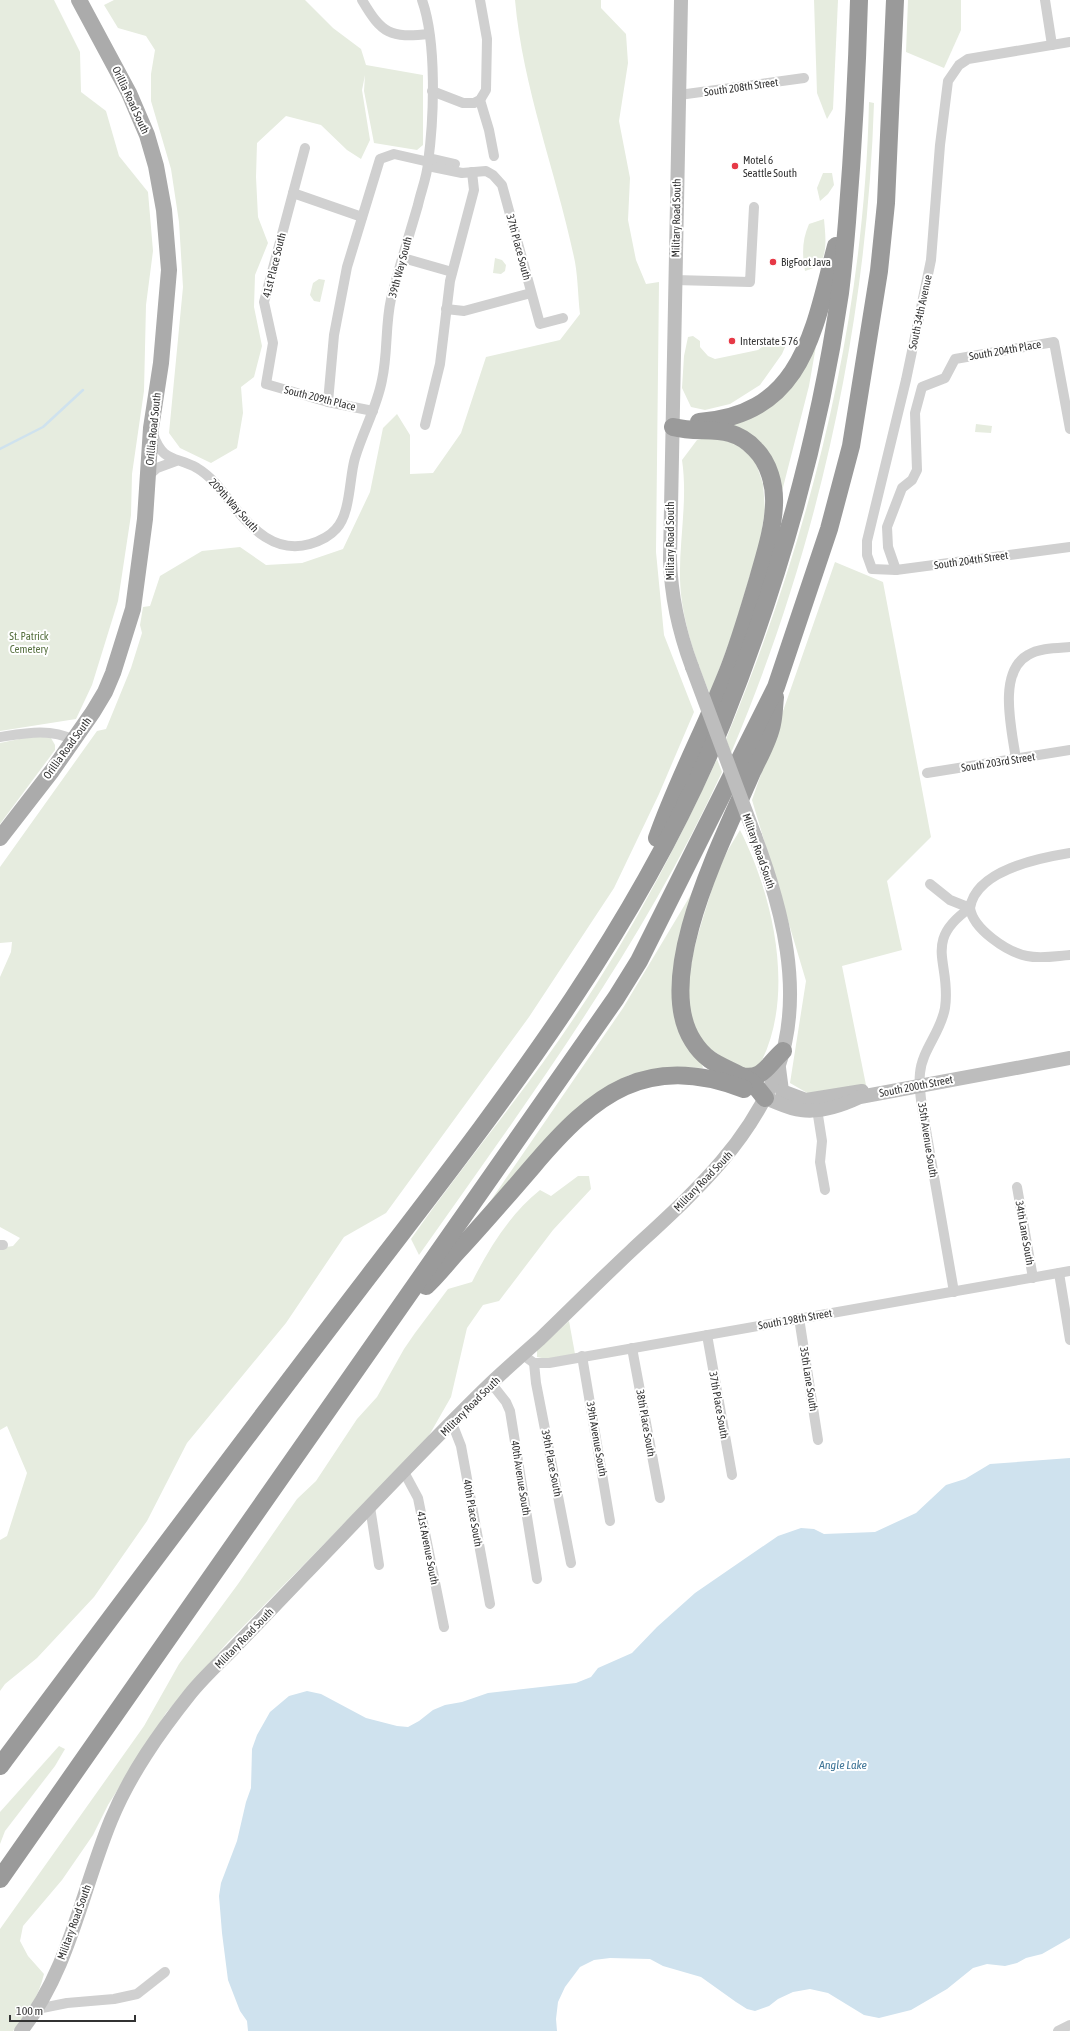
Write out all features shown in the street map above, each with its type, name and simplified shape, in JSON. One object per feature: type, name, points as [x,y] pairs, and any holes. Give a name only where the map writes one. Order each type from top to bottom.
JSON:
[{"type":"highway","points":[[0,1766],[478,1133],[584,983],[615,934],[683,808],[722,723],[746,661],[785,544],[802,481],[828,369],[841,287],[849,197],[859,0]]},
{"type":"highway","points":[[0,1879],[616,998],[638,961],[776,686],[829,529],[851,446],[862,384],[879,271],[886,203],[895,0]]},
{"type":"highway","points":[[673,426],[685,422],[724,418],[747,410],[768,398],[792,374],[802,360],[813,333],[849,197]]},
{"type":"highway","points":[[638,891],[666,813],[728,670],[770,537],[774,505],[773,485],[767,466],[759,453],[749,443],[726,431],[688,430],[673,426]]},
{"type":"highway","points":[[765,1098],[752,1083],[741,1076],[711,1062],[693,1041],[682,1015],[680,980],[688,937],[709,875],[772,725],[776,686]]},
{"type":"highway","points":[[741,1076],[750,1078],[759,1075],[781,1058]]},
{"type":"highway","points":[[413,1287],[427,1285],[487,1219],[564,1130],[590,1107],[612,1092],[647,1079],[673,1075],[685,1075],[726,1082],[765,1098]]},
{"type":"main road","name":"Orillia Road South","points":[[0,838],[74,740],[105,692],[113,673],[133,609],[145,519],[151,428],[161,363],[168,270],[164,210],[156,166],[147,135],[129,93],[79,0]]},
{"type":"main road","name":"Military Road South","points":[[21,2031],[37,2009],[45,1994],[69,1938],[110,1822],[124,1790],[146,1755],[192,1692],[491,1383],[528,1359],[701,1186],[733,1149],[765,1098],[781,1058],[790,1024],[790,974],[769,872],[692,667],[680,631],[671,587],[670,476],[673,426],[681,0]]},
{"type":"main road","points":[[781,1058],[782,1091],[801,1099],[806,1100],[872,1090],[880,1094]]},
{"type":"main road","name":"South 200th Street","points":[[765,1098],[802,1110],[817,1109],[844,1104],[860,1097],[1070,1058]]},
{"type":"street","points":[[362,0],[374,21],[383,29],[402,36],[429,34]]},
{"type":"street","name":"39th Way South","points":[[336,528],[345,513],[355,458],[373,411],[384,368],[388,315],[429,162],[432,91],[429,34],[422,0]]},
{"type":"street","points":[[432,91],[464,103],[474,103],[480,100],[486,90],[487,39],[480,0]]},
{"type":"street","points":[[1045,0],[1052,45],[1070,42]]},
{"type":"street","name":"South 34th Avenue","points":[[872,569],[868,555],[867,541],[906,380],[931,260],[940,145],[948,82],[959,64],[968,58],[1052,45]]},
{"type":"street","name":"South 208th Street","points":[[679,95],[804,78]]},
{"type":"street","points":[[480,100],[488,123],[494,156]]},
{"type":"street","name":"41st Place South","points":[[266,384],[273,343],[264,302],[305,148]]},
{"type":"street","name":"37th Place South","points":[[362,217],[380,159],[394,154],[429,162],[462,173],[486,171],[493,175],[502,185],[540,324],[563,318]]},
{"type":"street","points":[[425,425],[440,364],[452,272],[474,190],[470,172]]},
{"type":"street","points":[[293,193],[362,217],[347,267],[334,335],[328,402]]},
{"type":"street","points":[[675,280],[750,282],[754,207]]},
{"type":"street","points":[[403,258],[452,272]]},
{"type":"street","points":[[446,309],[464,310],[531,293]]},
{"type":"street","name":"South 204th Place","points":[[896,570],[888,547],[887,527],[902,488],[912,480],[917,470],[915,413],[918,399],[922,387],[941,380],[948,375],[955,359],[1054,342],[1070,429]]},
{"type":"street","name":"South 209th Place","points":[[266,384],[328,402],[373,411]]},
{"type":"street","name":"209th Way South","points":[[151,428],[157,445],[168,457],[196,468],[209,477],[249,524],[266,539],[277,544],[304,546],[325,538],[336,528]]},
{"type":"street","points":[[148,476],[158,468],[176,461]]},
{"type":"street","name":"South 204th Street","points":[[872,569],[896,570],[1070,547]]},
{"type":"street","points":[[1016,759],[1009,696],[1010,681],[1014,668],[1019,661],[1028,654],[1049,649],[1070,647]]},
{"type":"street","points":[[0,737],[37,732],[56,733],[74,740]]},
{"type":"street","name":"South 203rd Street","points":[[927,773],[1070,750]]},
{"type":"street","points":[[1070,853],[1030,861],[1003,872],[977,892],[971,902],[970,908],[973,920],[979,927],[1003,945],[1018,953],[1042,957],[1070,954]]},
{"type":"street","points":[[930,884],[943,896],[970,908]]},
{"type":"street","name":"35th Avenue South","points":[[954,1292],[920,1086],[920,1071],[922,1061],[937,1033],[945,1008],[946,991],[941,954],[942,939],[951,924],[970,908]]},
{"type":"street","points":[[817,1109],[822,1141],[820,1162],[825,1190]]},
{"type":"street","name":"34th Lane South","points":[[1017,1187],[1033,1278]]},
{"type":"street","name":"South 198th Street","points":[[528,1359],[549,1363],[1070,1271]]},
{"type":"street","points":[[1059,1273],[1070,1340]]},
{"type":"street","name":"35th Lane South","points":[[799,1318],[818,1440]]},
{"type":"street","name":"37th Place South","points":[[707,1335],[732,1475]]},
{"type":"street","name":"38th Place South","points":[[632,1348],[660,1498]]},
{"type":"street","name":"39th Avenue South","points":[[582,1356],[610,1521]]},
{"type":"street","name":"39th Place South","points":[[528,1359],[536,1384],[571,1563]]},
{"type":"street","name":"40th Avenue South","points":[[491,1383],[506,1402],[510,1411],[537,1579]]},
{"type":"street","name":"40th Place South","points":[[452,1423],[461,1446],[490,1604]]},
{"type":"street","name":"41st Avenue South","points":[[404,1472],[418,1498],[444,1627]]},
{"type":"street","points":[[370,1507],[378,1565]]},
{"type":"street","points":[[37,2009],[67,2003],[114,1999],[137,1994],[165,1972]]},
{"type":"street","points":[[1058,2031],[1070,2025]]},
{"type":"green space","name":"St. Patrick Cemetery","points":[[0,0],[54,0],[80,52],[81,92],[106,111],[119,156],[148,192],[153,251],[146,305],[144,391],[132,474],[131,515],[118,601],[92,685],[76,719],[0,731]]},
{"type":"green space","points":[[114,0],[305,0],[333,28],[361,49],[366,65],[423,75],[423,145],[417,150],[374,143],[364,91],[365,75],[362,90],[370,140],[361,159],[347,150],[321,125],[286,116],[257,143],[256,177],[258,217],[268,243],[255,275],[254,307],[262,346],[254,377],[241,387],[243,413],[237,448],[211,463],[180,448],[169,433],[183,287],[179,222],[171,169],[151,101],[151,74],[155,50],[146,36],[118,28],[104,5]]},
{"type":"green space","points":[[515,0],[601,0],[601,8],[626,34],[628,63],[619,121],[630,178],[628,220],[636,260],[646,284],[659,282],[656,552],[664,635],[694,712],[659,794],[614,888],[529,1017],[386,1213],[344,1237],[286,1323],[187,1443],[147,1521],[94,1597],[37,1658],[5,1684],[0,1691],[0,1540],[7,1536],[27,1473],[7,1426],[0,1430],[0,1248],[13,1246],[20,1238],[0,1227],[0,977],[11,952],[12,942],[0,943],[0,867],[97,731],[106,729],[131,668],[142,633],[140,625],[143,607],[150,606],[160,576],[202,551],[240,547],[266,565],[302,563],[343,549],[370,492],[383,428],[397,414],[410,435],[410,474],[433,473],[461,433],[486,357],[560,340],[580,314],[575,262],[568,229],[525,67]]},
{"type":"green space","points":[[814,0],[838,0],[833,109],[827,119],[817,93]]},
{"type":"green space","points":[[908,0],[961,0],[961,30],[944,68],[906,52]]},
{"type":"green space","points":[[869,102],[874,103],[869,186],[861,269],[849,352],[832,434],[813,516],[789,596],[762,675],[731,753],[726,739],[756,662],[783,585],[807,507],[827,428],[844,348],[856,267],[865,185]]},
{"type":"green space","points":[[823,173],[832,173],[834,185],[828,194],[820,201],[817,188]]},
{"type":"green space","points":[[824,219],[825,250],[821,262],[810,270],[805,271],[803,247],[809,224]]},
{"type":"green space","points":[[495,258],[502,260],[506,265],[505,271],[501,274],[493,273]]},
{"type":"green space","points":[[319,279],[325,280],[320,302],[314,301],[310,295],[313,283]]},
{"type":"green space","points":[[693,336],[700,341],[700,347],[708,356],[715,359],[758,350],[766,344],[778,343],[785,347],[782,354],[760,385],[730,404],[705,410],[691,407],[682,388],[684,356],[688,337]]},
{"type":"green space","points":[[816,346],[809,386],[779,503],[776,477],[721,422],[801,370]]},
{"type":"green space","points":[[976,424],[992,426],[991,433],[975,432]]},
{"type":"green space","points":[[715,436],[735,443],[755,460],[763,484],[765,510],[760,542],[733,632],[710,694],[690,638],[681,594],[680,564],[684,505],[684,475],[682,460],[697,440]]},
{"type":"green space","points":[[835,562],[883,582],[931,837],[887,881],[902,950],[842,966],[866,1085],[809,1094],[790,1083],[806,981],[752,800]]},
{"type":"green space","points":[[34,736],[51,738],[55,745],[55,750],[0,824],[0,743]]},
{"type":"green space","points":[[717,759],[722,772],[691,836],[620,960],[542,1080],[419,1255],[411,1239],[536,1072],[596,984],[652,890]]},
{"type":"green space","points":[[740,830],[763,886],[771,917],[776,948],[778,980],[776,1011],[770,1041],[758,1068],[746,1070],[732,1065],[705,1043],[699,1035],[689,1004],[690,970],[693,953],[720,868]]},
{"type":"green space","points":[[711,861],[676,965],[703,1068],[668,1067],[629,1075],[588,1099],[474,1225],[623,1008]]},
{"type":"green space","points":[[578,1176],[589,1176],[591,1189],[553,1230],[499,1301],[483,1305],[467,1328],[451,1397],[427,1439],[228,1642],[166,1713],[108,1805],[93,1835],[62,1880],[23,1926],[20,1941],[28,1956],[44,1974],[36,1997],[13,2031],[0,2031],[0,1929],[144,1726],[179,1664],[238,1584],[297,1499],[316,1481],[357,1419],[377,1397],[404,1349],[448,1289],[472,1282],[501,1232],[529,1199],[540,1190],[551,1196]]},
{"type":"green space","points":[[569,1321],[575,1354],[547,1359],[537,1357],[537,1350]]},
{"type":"green space","points":[[59,1746],[65,1749],[55,1766],[5,1831],[0,1844],[0,1812]]},
{"type":"water","name":"Angle Lake","points":[[1070,1458],[1070,1938],[1042,1954],[1026,1958],[1017,1963],[1005,1966],[987,1964],[973,1968],[947,1989],[911,2010],[879,2018],[864,2015],[828,1993],[810,1989],[793,1992],[778,1999],[769,2006],[755,2011],[747,2009],[701,1977],[663,1966],[650,1959],[610,1958],[594,1960],[580,1967],[565,1987],[558,2002],[556,2019],[557,2031],[248,2031],[247,2021],[240,2011],[228,1980],[219,1896],[221,1883],[237,1841],[246,1802],[251,1788],[252,1749],[257,1735],[270,1712],[289,1696],[307,1691],[321,1694],[366,1718],[397,1726],[408,1727],[419,1721],[433,1710],[445,1705],[462,1702],[488,1693],[576,1683],[591,1677],[598,1668],[632,1653],[657,1627],[695,1593],[778,1536],[801,1528],[814,1529],[824,1534],[875,1532],[916,1513],[946,1485],[965,1479],[990,1464]]},
{"type":"waterway","points":[[0,449],[43,427],[83,390]]},
{"type":"place","name":"Motel 6 Seattle South","points":[[735,166]]},
{"type":"place","name":"BigFoot Java","points":[[773,262]]},
{"type":"place","name":"Interstate 5 76","points":[[732,341]]}]
